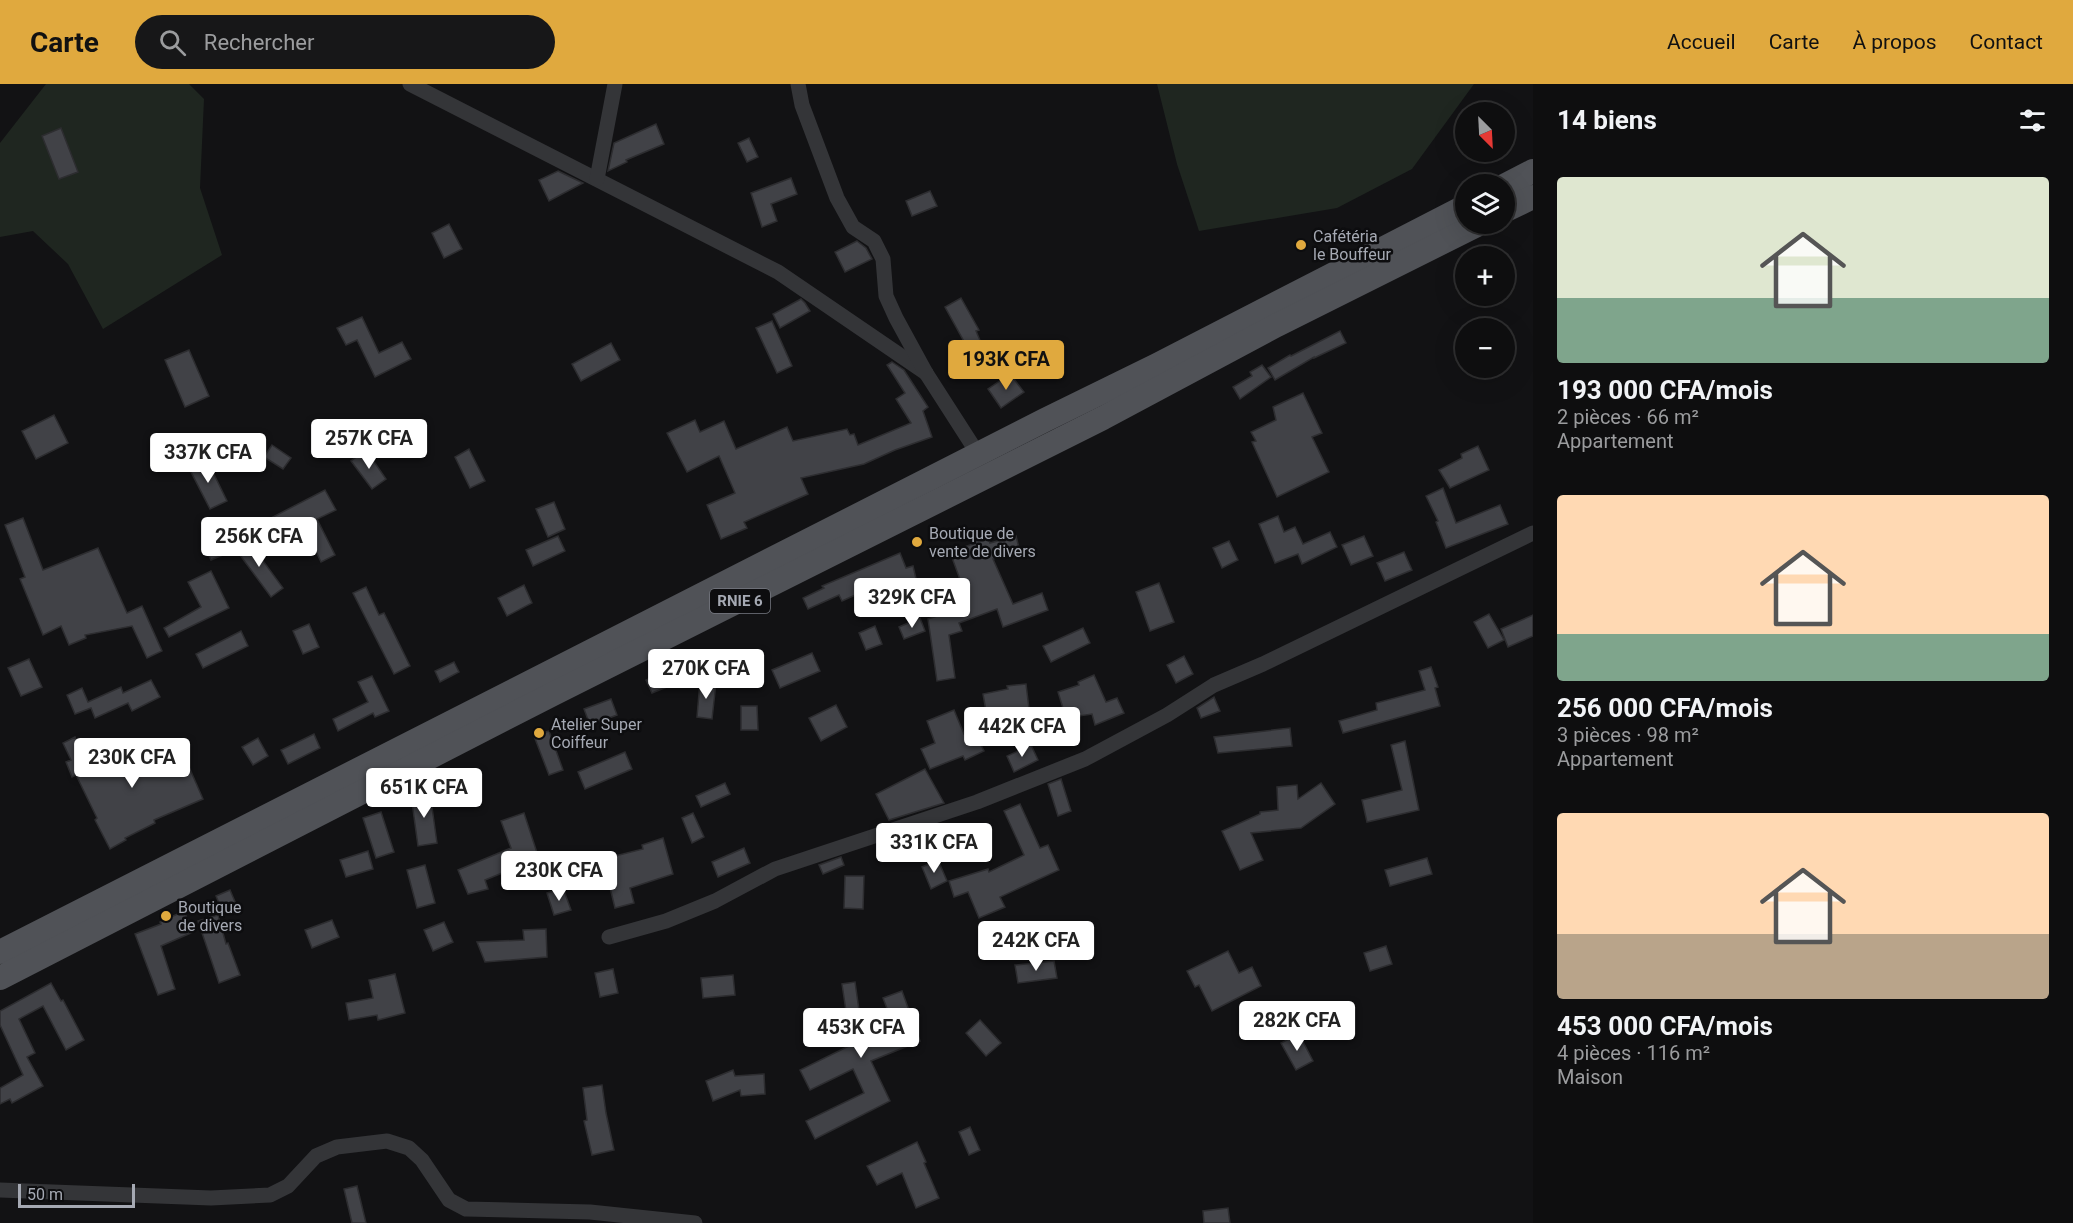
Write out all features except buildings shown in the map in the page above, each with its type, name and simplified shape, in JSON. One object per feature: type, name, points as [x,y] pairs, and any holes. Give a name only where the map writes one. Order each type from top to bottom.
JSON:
[{"type":"main road","points":[[1515,180],[1533,171]]},
{"type":"main road","points":[[1515,206],[1533,197]]},
{"type":"main road","name":"RNIE 6","points":[[0,978],[111,909],[978,454],[1455,212]]},
{"type":"main road","name":"RNIE 6","points":[[0,952],[111,909],[553,694],[1092,423],[1277,325],[1459,234]]},
{"type":"street","points":[[410,84],[778,272],[926,373]]},
{"type":"street","points":[[597,179],[615,84]]},
{"type":"street","points":[[798,84],[802,105],[837,198],[854,227],[873,241],[883,259],[886,296],[926,373],[978,454]]},
{"type":"street","points":[[609,937],[666,921],[715,901],[775,869],[977,802],[1085,759],[1167,715],[1214,685],[1263,664],[1533,533]]},
{"type":"street","points":[[0,1190],[211,1198],[270,1195],[288,1186],[316,1156],[337,1147],[387,1141],[409,1148],[423,1160],[449,1200],[466,1209],[590,1212],[695,1223]]},
{"type":"shaded area","points":[[46,84],[189,84],[204,99],[200,188],[222,255],[103,329],[68,264],[33,231],[0,237],[0,143]]},
{"type":"shaded area","points":[[1157,84],[1474,84],[1461,102],[1455,102],[1455,110],[1412,169],[1337,208],[1199,231],[1177,164]]},
{"type":"place","name":"Cafétéria le Bouffeur","points":[[1301,245]]},
{"type":"place","name":"Boutique de vente de divers","points":[[917,542]]},
{"type":"place","name":"Atelier Super Coiffeur","points":[[539,733]]},
{"type":"place","name":"Boutique de divers","points":[[166,916]]}]
